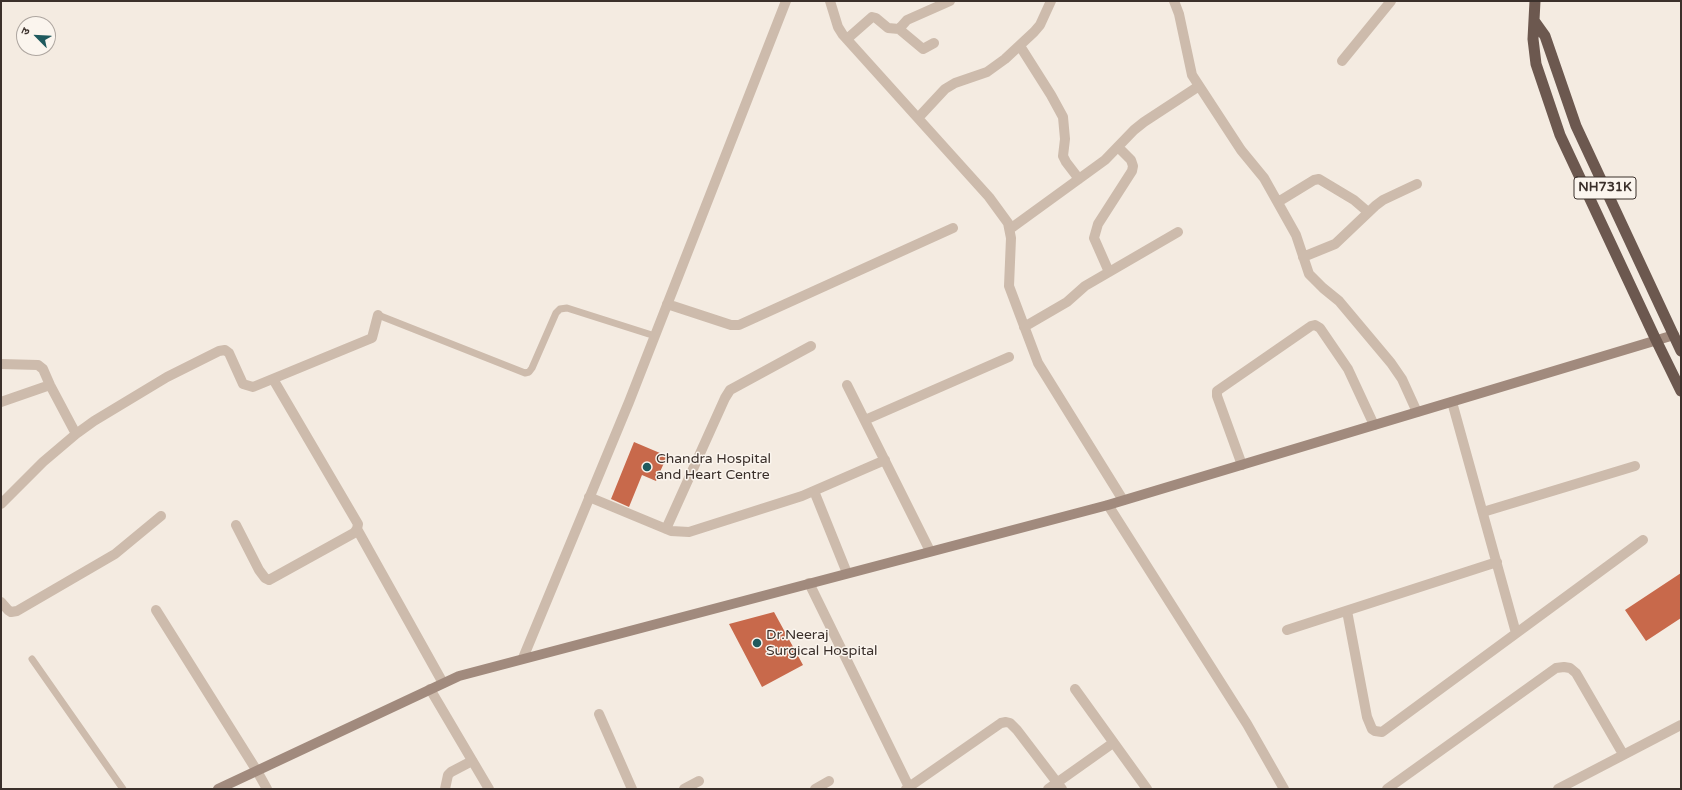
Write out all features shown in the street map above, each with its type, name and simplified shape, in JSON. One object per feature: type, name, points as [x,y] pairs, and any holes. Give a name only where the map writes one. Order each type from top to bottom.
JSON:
[{"type":"highway","name":"NH731K","points":[[1535,1],[1533,39],[1536,64],[1560,135],[1681,391]]},
{"type":"highway","name":"NH731K","points":[[1535,22],[1544,36],[1576,126],[1677,334],[1681,351]]},
{"type":"main road","points":[[218,789],[459,676],[1108,505],[1677,334]]},
{"type":"street","points":[[523,658],[655,336],[786,1]]},
{"type":"street","points":[[830,1],[838,27],[847,39],[1002,213],[1010,229],[1009,286],[1038,363],[1044,375],[1123,500]]},
{"type":"street","points":[[899,29],[907,20],[950,1]]},
{"type":"street","points":[[918,118],[945,89],[994,68],[1020,46],[1040,24],[1051,1]]},
{"type":"street","points":[[1174,1],[1179,14],[1190,67],[1199,86],[1241,150],[1264,178],[1296,235],[1309,274],[1339,301],[1391,363],[1402,379],[1417,412]]},
{"type":"street","points":[[1342,61],[1390,1]]},
{"type":"street","points":[[847,39],[872,18],[876,18],[888,28],[899,29],[923,49],[934,43]]},
{"type":"street","points":[[1020,46],[1052,95],[1062,117],[1065,139],[1063,156],[1079,179]]},
{"type":"street","points":[[1010,229],[1105,160],[1134,130],[1144,122],[1199,86]]},
{"type":"street","points":[[1109,272],[1094,238],[1098,224],[1132,171],[1133,166],[1131,160],[1118,147]]},
{"type":"street","points":[[1278,202],[1314,180],[1319,179],[1354,200],[1368,212]]},
{"type":"street","points":[[1303,257],[1335,244],[1368,212],[1383,200],[1417,184]]},
{"type":"street","points":[[667,304],[731,325],[739,325],[953,228]]},
{"type":"street","points":[[1024,327],[1067,302],[1080,290],[1109,272],[1178,232]]},
{"type":"street","points":[[1,504],[43,462],[76,434],[94,421],[167,377],[219,351],[225,350],[229,353],[243,384],[253,387],[372,338],[378,315]]},
{"type":"street","points":[[1242,465],[1216,396],[1217,391],[1311,326],[1315,325],[1320,328],[1348,369],[1374,425]]},
{"type":"street","points":[[666,529],[730,390],[811,346]]},
{"type":"street","points":[[865,420],[1009,357]]},
{"type":"street","points":[[1,364],[38,365],[43,369],[76,434]]},
{"type":"street","points":[[273,379],[358,524],[357,529],[443,683]]},
{"type":"street","points":[[1,402],[50,385]]},
{"type":"street","points":[[847,385],[930,552]]},
{"type":"street","points":[[1452,402],[1516,633]]},
{"type":"street","points":[[589,498],[666,529],[689,532],[802,496],[885,460]]},
{"type":"street","points":[[1483,512],[1635,466]]},
{"type":"street","points":[[814,491],[847,573]]},
{"type":"street","points":[[1108,505],[1247,724],[1284,789]]},
{"type":"street","points":[[1,602],[11,612],[17,611],[115,554],[161,516]]},
{"type":"street","points":[[236,525],[259,570],[265,578],[269,580],[354,533],[357,529]]},
{"type":"street","points":[[1347,611],[1367,717],[1372,729],[1382,732],[1643,540]]},
{"type":"street","points":[[1287,630],[1497,562]]},
{"type":"street","points":[[809,583],[907,788],[1000,723],[1006,722],[1010,723],[1016,730],[1059,786]]},
{"type":"street","points":[[156,610],[267,789]]},
{"type":"street","points":[[1393,787],[1556,668],[1570,668],[1576,673],[1623,754]]},
{"type":"street","points":[[430,689],[489,789]]},
{"type":"street","points":[[1075,689],[1147,789]]},
{"type":"street","points":[[599,714],[632,789]]},
{"type":"street","points":[[1558,789],[1681,724]]},
{"type":"street","points":[[1048,789],[1059,786],[1113,743]]},
{"type":"street","points":[[446,789],[448,775],[472,761]]},
{"type":"street","points":[[684,789],[699,781]]},
{"type":"street","points":[[815,789],[829,781]]},
{"type":"lane","points":[[378,315],[525,373],[529,372],[532,368],[556,313],[560,309],[567,308],[655,336]]},
{"type":"lane","points":[[32,659],[123,789]]},
{"type":"building","points":[[634,442],[667,456],[656,481],[642,475],[629,507],[611,499]]},
{"type":"building","points":[[1681,573],[1681,618],[1646,641],[1625,610]]},
{"type":"building","points":[[774,612],[803,665],[762,687],[729,624]]},
{"type":"place","name":"Chandra Hospital and Heart Centre","points":[[647,467]]},
{"type":"place","name":"Dr.Neeraj Surgical Hospital","points":[[757,643]]}]
